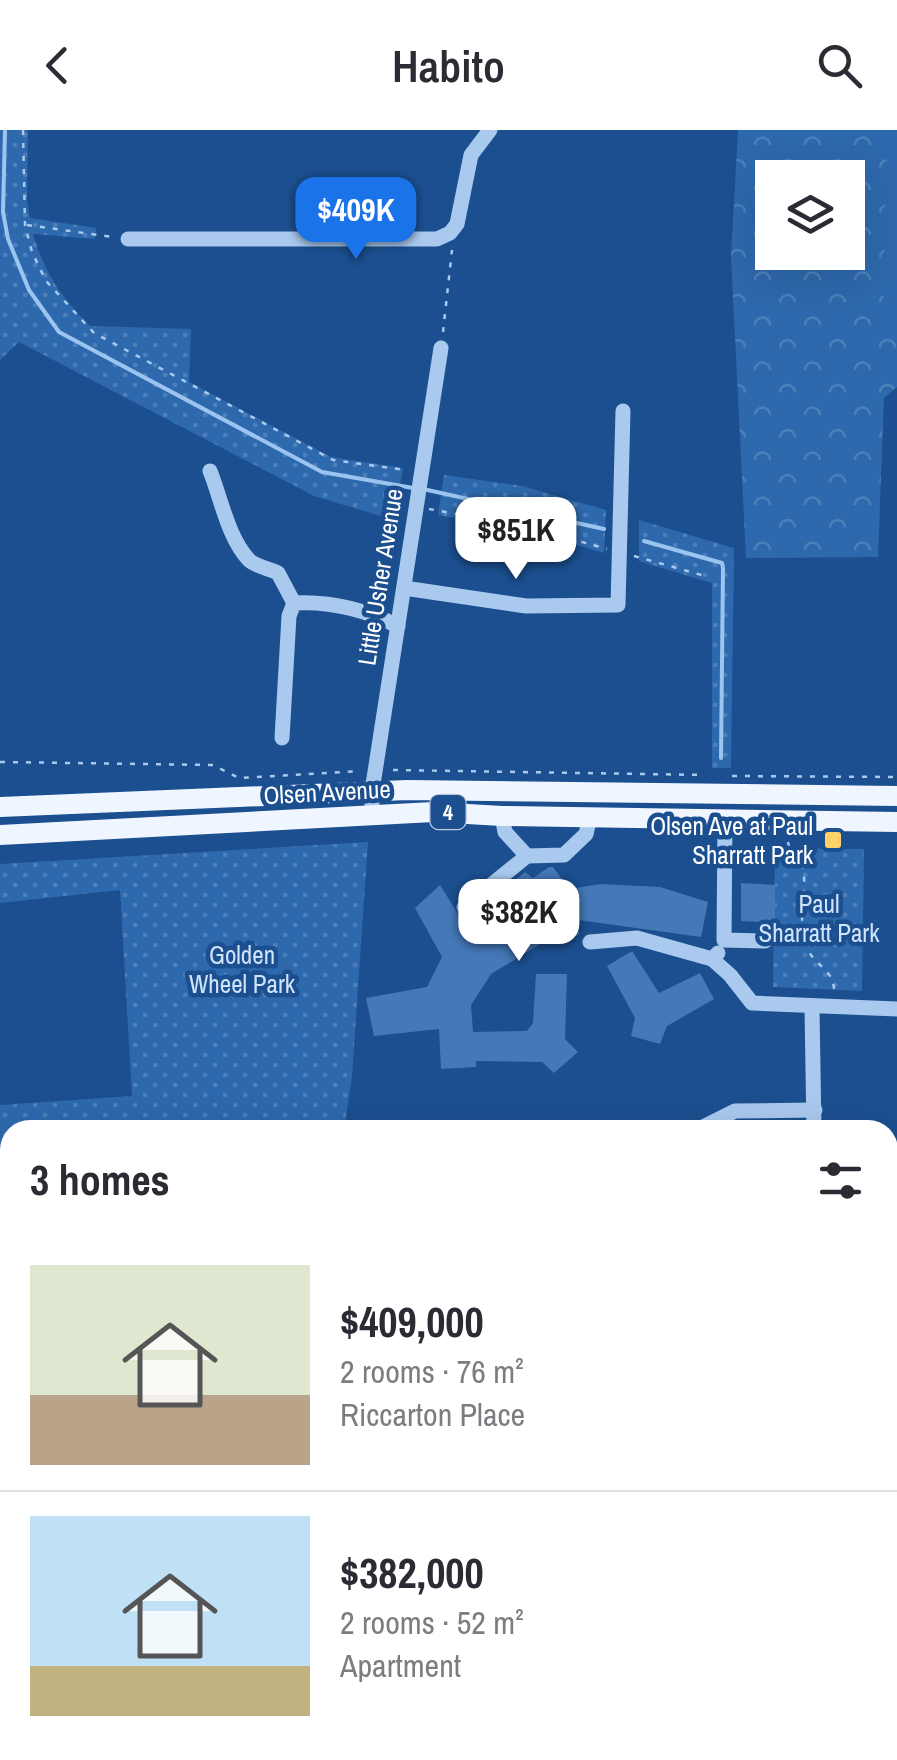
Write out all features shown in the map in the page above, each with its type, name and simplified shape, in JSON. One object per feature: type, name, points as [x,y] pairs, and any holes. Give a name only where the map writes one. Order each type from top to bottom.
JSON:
[{"type":"main road","name":"Olsen Avenue","points":[[0,807],[372,792],[897,796]]},
{"type":"main road","name":"Olsen Avenue","points":[[0,835],[372,814],[897,822]]},
{"type":"street","points":[[128,238],[430,240],[450,233],[457,224],[471,155],[490,130]]},
{"type":"street","name":"Little Usher Avenue","points":[[372,814],[375,769],[441,348]]},
{"type":"street","points":[[404,588],[526,606],[618,604],[624,410]]},
{"type":"street","points":[[210,470],[244,553],[252,564],[278,573],[294,602],[282,738]]},
{"type":"street","points":[[294,602],[328,604],[372,614],[398,626]]},
{"type":"street","points":[[502,816],[506,832],[528,856]]},
{"type":"street","points":[[464,906],[528,856],[564,855],[586,834],[590,818]]},
{"type":"street","points":[[712,959],[724,940],[725,819]]},
{"type":"street","points":[[590,942],[636,938],[712,959],[730,974],[752,1003],[897,1009]]},
{"type":"street","points":[[724,940],[764,941]]},
{"type":"street","points":[[812,1008],[814,1120]]},
{"type":"street","points":[[718,1120],[735,1112],[815,1110]]},
{"type":"path","points":[[23,130],[26,225],[32,252],[46,280],[94,334],[333,460],[422,472]]},
{"type":"path","points":[[26,225],[128,238]]},
{"type":"path","points":[[441,348],[452,252],[450,233]]},
{"type":"path","points":[[416,507],[529,527],[613,551]]},
{"type":"path","points":[[629,555],[704,576]]},
{"type":"path","points":[[0,762],[212,765],[238,778],[375,769],[683,774],[714,778]]},
{"type":"path","points":[[724,778],[897,777]]},
{"type":"path","points":[[788,842],[789,850],[802,865],[806,944],[832,978],[834,994]]},
{"type":"green space","points":[[0,130],[28,130],[30,218],[96,228],[95,239],[33,234],[55,284],[90,326],[191,329],[189,382],[331,457],[403,468],[394,520],[314,496],[19,342],[0,360]]},
{"type":"green space","points":[[738,130],[897,130],[897,387],[884,398],[878,557],[746,558],[731,256]]},
{"type":"green space","points":[[887,130],[897,130],[897,325],[883,324]]},
{"type":"green space","points":[[444,475],[522,486],[606,510],[604,553],[526,530],[438,515]]},
{"type":"green space","points":[[639,520],[734,548],[731,768],[712,768],[712,583],[639,561]]},
{"type":"green space","name":"Golden Wheel Park","points":[[368,842],[345,1120],[0,1120],[0,1105],[132,1096],[120,890],[0,903],[0,864]]},
{"type":"green space","name":"Paul Sharratt Park","points":[[775,848],[864,849],[862,991],[773,987]]},
{"type":"building","points":[[549,867],[569,889],[601,884],[660,887],[708,902],[701,937],[571,919],[580,934],[563,943],[555,935],[491,974],[471,1005],[473,1032],[527,1031],[533,1023],[536,974],[567,974],[565,1039],[578,1052],[554,1073],[542,1062],[476,1061],[476,1067],[441,1069],[439,1029],[374,1036],[366,998],[427,987],[442,957],[415,908],[440,885],[475,941],[511,916],[497,896],[525,872],[533,878]]},
{"type":"building","points":[[741,883],[775,885],[775,923],[741,921]]},
{"type":"building","points":[[632,951],[659,993],[700,973],[714,999],[667,1026],[660,1044],[631,1036],[635,1018],[607,966]]},
{"type":"waterway","points":[[5,130],[3,212],[8,239],[29,290],[59,332],[322,472],[413,488]]},
{"type":"waterway","points":[[423,489],[604,529]]},
{"type":"waterway","points":[[644,541],[722,563],[721,758]]},
{"type":"place","name":"Olsen Ave at Paul Sharratt Park","points":[[833,840]]}]
